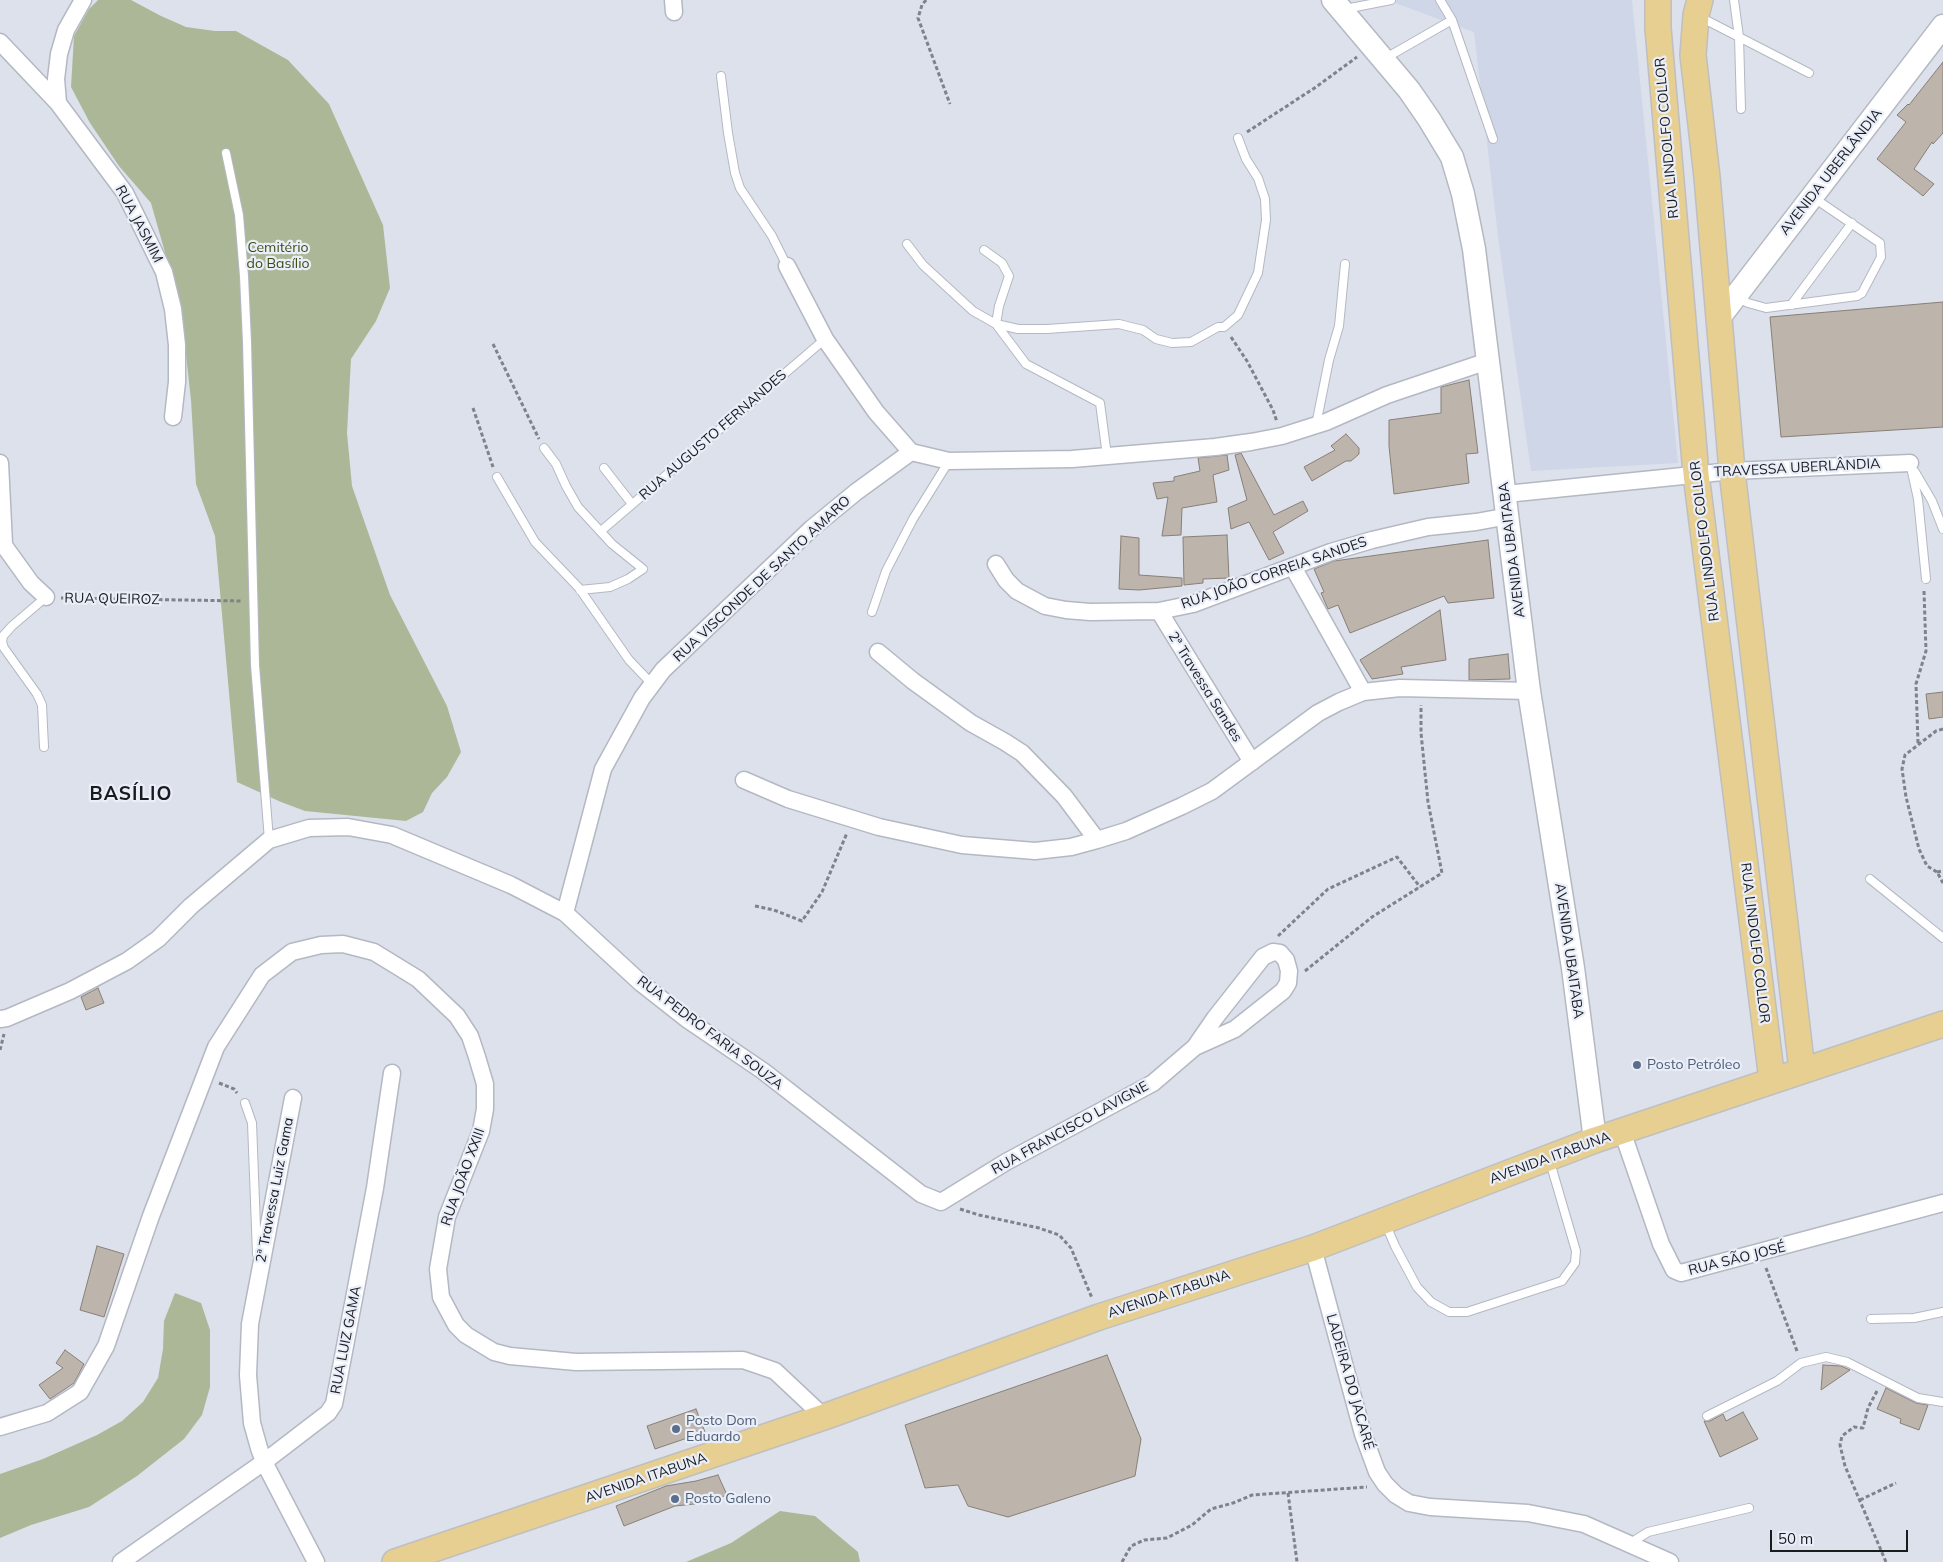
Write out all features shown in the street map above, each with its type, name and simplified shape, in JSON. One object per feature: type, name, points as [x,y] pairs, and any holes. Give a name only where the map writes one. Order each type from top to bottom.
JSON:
[{"type":"main road","name":"RUA LINDOLFO COLLOR","points":[[1658,0],[1658,38],[1696,474],[1772,1080]]},
{"type":"main road","name":"AVENIDA UBAITABA","points":[[1338,5],[1409,90],[1452,156],[1463,194],[1474,249],[1529,691],[1572,968],[1595,1140]]},
{"type":"main road","points":[[1698,7],[1693,54],[1707,177],[1732,471],[1802,1070]]},
{"type":"main road","name":"AVENIDA UBERLÂNDIA","points":[[1720,318],[1943,26]]},
{"type":"main road","name":"AVENIDA ITABUNA","points":[[395,1562],[824,1417],[1100,1317],[1313,1248],[1595,1140],[1943,1024]]},
{"type":"street","points":[[58,103],[56,79],[59,54],[66,30],[82,0]]},
{"type":"street","name":"RUA JASMIM","points":[[0,42],[58,103],[125,193],[164,272],[173,309],[177,345],[177,382],[173,417]]},
{"type":"street","points":[[788,266],[825,339],[876,412],[911,452],[949,461],[1108,456],[1215,447],[1282,436],[1316,425],[1387,395],[1488,361]]},
{"type":"street","name":"RUA VISCONDE DE SANTO AMARO","points":[[565,913],[603,769],[642,698],[652,684],[663,670],[811,530],[856,492],[911,452]]},
{"type":"street","points":[[0,463],[2,542]]},
{"type":"street","name":"TRAVESSA UBERLÂNDIA","points":[[1507,505],[1696,474],[1911,464]]},
{"type":"street","name":"RUA JOÃO CORREIA SANDES","points":[[996,564],[1006,580],[1017,591],[1045,606],[1090,612],[1159,611],[1193,604],[1331,552],[1372,540],[1428,527],[1476,522],[1507,505]]},
{"type":"street","name":"RUA QUEIROZ","points":[[2,542],[31,583],[46,597]]},
{"type":"street","points":[[1293,567],[1363,692]]},
{"type":"street","name":"2ª Travessa Sandes","points":[[1159,611],[1252,762]]},
{"type":"street","points":[[878,652],[901,672],[971,724],[1022,753],[1064,796],[1097,840]]},
{"type":"street","points":[[744,780],[788,799],[853,819],[935,840],[998,849],[1035,851],[1071,847],[1126,831],[1212,791],[1318,713],[1338,702],[1363,692],[1400,688],[1529,691]]},
{"type":"street","name":"RUA PEDRO FARIA SOUZA","points":[[2,1017],[70,991],[128,961],[158,939],[191,906],[269,840],[309,828],[348,827],[392,835],[511,885],[565,913],[640,983],[680,1014],[763,1071],[921,1194],[941,1202]]},
{"type":"street","name":"RUA JOÃO XXIII","points":[[0,1427],[47,1413],[80,1392],[106,1346],[151,1216],[216,1046],[262,975],[292,952],[321,945],[343,944],[374,952],[418,979],[457,1016],[470,1036],[485,1084],[485,1109],[481,1131],[446,1217],[440,1246],[438,1269],[441,1297],[456,1325],[479,1344],[494,1352],[510,1356],[576,1362],[743,1360],[775,1371],[824,1417]]},
{"type":"street","points":[[1263,957],[1273,952],[1280,953],[1286,960],[1289,971],[1288,984]]},
{"type":"street","name":"RUA FRANCISCO LAVIGNE","points":[[941,1202],[1006,1162],[1153,1083],[1195,1047],[1215,1018],[1263,957]]},
{"type":"street","name":"RUA FRANCISCO LAVIGNE","points":[[1195,1047],[1235,1030],[1283,991],[1288,984]]},
{"type":"street","name":"RUA LUIZ GAMA","points":[[122,1562],[264,1462],[328,1413],[334,1404],[375,1188],[392,1073]]},
{"type":"street","name":"2ª Travessa Luiz Gama","points":[[293,1098],[250,1324],[248,1375],[252,1424],[264,1462],[316,1562]]},
{"type":"street","name":"RUA SÃO JOSÉ","points":[[1622,1132],[1661,1244],[1674,1270],[1681,1273],[1688,1273],[1760,1254],[1943,1203]]},
{"type":"street","name":"LADEIRA DO JACARÉ","points":[[1313,1248],[1362,1434],[1377,1472],[1396,1495],[1409,1503],[1439,1508],[1528,1513],[1584,1524],[1670,1562]]},
{"type":"lane","points":[[1338,5],[1391,0]]},
{"type":"lane","points":[[1440,0],[1452,20],[1492,139]]},
{"type":"lane","points":[[1734,0],[1739,38],[1741,109]]},
{"type":"lane","points":[[1698,7],[1739,38],[1809,73]]},
{"type":"lane","points":[[1378,52],[1452,20]]},
{"type":"lane","points":[[721,76],[735,173],[740,188],[772,236],[788,266]]},
{"type":"lane","points":[[908,244],[923,265],[973,311],[996,324],[1018,328],[1047,329],[1119,324],[1143,330],[1156,339],[1172,342],[1191,342],[1218,327],[1224,327],[1238,315],[1258,272],[1266,220],[1265,200],[1258,178],[1246,159],[1238,138]]},
{"type":"lane","points":[[226,154],[238,215],[244,276],[248,352],[252,601],[269,840]]},
{"type":"lane","points":[[1735,296],[1748,303],[1766,308],[1857,296],[1865,289],[1881,257],[1880,243],[1813,197]]},
{"type":"lane","points":[[1791,305],[1852,223]]},
{"type":"lane","points":[[984,250],[1002,263],[1009,276],[999,306],[996,324],[1026,364],[1100,403],[1108,456]]},
{"type":"lane","points":[[1316,425],[1339,326],[1345,264]]},
{"type":"lane","name":"RUA AUGUSTO FERNANDES","points":[[601,531],[825,339]]},
{"type":"lane","points":[[544,448],[556,464],[578,507],[612,544],[643,569],[628,579],[610,587],[580,590]]},
{"type":"lane","points":[[872,612],[886,571],[913,520],[949,461]]},
{"type":"lane","points":[[1911,464],[1932,502],[1943,529]]},
{"type":"lane","points":[[1911,464],[1918,499],[1926,579]]},
{"type":"lane","points":[[604,468],[632,504]]},
{"type":"lane","points":[[497,476],[535,542],[580,590],[615,637],[629,660],[652,684]]},
{"type":"lane","points":[[44,747],[42,706],[2,642],[3,636],[12,626],[46,597]]},
{"type":"lane","points":[[1870,879],[1943,938]]},
{"type":"lane","name":"2ª Travessa Luiz Gama","points":[[245,1104],[252,1123],[254,1146],[258,1281]]},
{"type":"lane","points":[[1384,1221],[1417,1287],[1431,1302],[1449,1312],[1467,1312],[1562,1281],[1575,1263],[1576,1251],[1549,1158]]},
{"type":"lane","points":[[1871,1319],[1914,1318],[1943,1312]]},
{"type":"lane","points":[[1707,1416],[1777,1381],[1801,1363],[1826,1357],[1848,1362],[1918,1398],[1943,1402]]},
{"type":"lane","points":[[1629,1544],[1648,1532],[1749,1508]]},
{"type":"path","points":[[926,0],[922,5],[918,18],[950,104]]},
{"type":"path","points":[[1238,138],[1316,87],[1378,52]]},
{"type":"path","points":[[1218,327],[1231,337],[1247,360],[1273,410],[1282,436]]},
{"type":"path","points":[[493,344],[544,448]]},
{"type":"path","points":[[473,408],[497,476]]},
{"type":"path","points":[[1918,744],[1916,684],[1926,651],[1924,592],[1926,579]]},
{"type":"path","name":"RUA QUEIROZ","points":[[46,597],[252,601]]},
{"type":"path","points":[[1288,984],[1372,917],[1442,873],[1428,802],[1421,734],[1420,689]]},
{"type":"path","points":[[1943,729],[1936,731],[1905,755],[1902,768],[1906,797],[1919,849],[1928,866],[1937,872],[1943,883]]},
{"type":"path","points":[[755,906],[774,910],[802,921],[822,892],[853,819]]},
{"type":"path","points":[[1263,957],[1281,933],[1328,889],[1398,857],[1420,887]]},
{"type":"path","points":[[1937,872],[1943,871]]},
{"type":"path","points":[[205,1076],[234,1089],[245,1104]]},
{"type":"path","points":[[941,1202],[980,1216],[1039,1228],[1058,1235],[1071,1248],[1100,1317]]},
{"type":"path","points":[[1760,1254],[1801,1363]]},
{"type":"path","points":[[1882,1380],[1868,1408],[1864,1428],[1854,1427],[1842,1436],[1840,1445],[1845,1466],[1886,1562]]},
{"type":"path","points":[[1860,1500],[1896,1483]]},
{"type":"path","points":[[1122,1562],[1131,1546],[1144,1540],[1167,1538],[1192,1524],[1211,1509],[1252,1495],[1354,1489],[1385,1484]]},
{"type":"path","points":[[1288,1494],[1296,1562]]},
{"type":"shaded area","points":[[1387,0],[1632,0],[1678,463],[1531,471],[1498,236],[1474,32]]},
{"type":"green space","name":"Cemitério do Basílio","points":[[98,0],[131,0],[186,27],[215,31],[236,31],[288,60],[329,104],[383,225],[390,288],[376,321],[351,359],[347,433],[352,486],[390,595],[447,706],[461,752],[447,777],[432,793],[423,812],[406,821],[305,811],[237,782],[215,536],[196,484],[191,400],[181,309],[151,203],[119,166],[90,123],[71,87],[74,36],[89,9]]},
{"type":"green space","points":[[175,1293],[201,1303],[210,1330],[210,1387],[202,1415],[184,1439],[137,1476],[89,1507],[31,1525],[0,1538],[0,1474],[43,1459],[97,1435],[122,1421],[143,1402],[158,1378],[163,1349],[164,1321]]},
{"type":"green space","points":[[780,1511],[815,1516],[858,1552],[860,1562],[686,1562],[731,1543]]},
{"type":"building","points":[[1943,62],[1943,133],[1933,144],[1932,142],[1914,169],[1934,184],[1923,196],[1877,159],[1906,122],[1897,115],[1909,105]]},
{"type":"building","points":[[1943,302],[1943,427],[1781,437],[1770,317]]},
{"type":"building","points":[[1469,380],[1478,453],[1466,454],[1469,483],[1394,494],[1389,446],[1389,420],[1441,413],[1441,387]]},
{"type":"building","points":[[1346,434],[1359,448],[1359,454],[1351,461],[1346,461],[1312,481],[1304,467],[1335,450],[1331,446]]},
{"type":"building","points":[[1241,453],[1274,515],[1303,501],[1308,511],[1273,532],[1284,553],[1269,560],[1249,522],[1231,529],[1228,508],[1247,500],[1235,455]]},
{"type":"building","points":[[1227,455],[1229,470],[1213,475],[1217,502],[1182,508],[1181,535],[1162,536],[1168,497],[1157,499],[1153,483],[1174,481],[1174,477],[1200,471],[1198,458]]},
{"type":"building","points":[[1227,535],[1229,578],[1203,579],[1203,583],[1184,585],[1183,537]]},
{"type":"building","points":[[1121,536],[1139,538],[1139,575],[1182,578],[1182,586],[1139,590],[1119,589]]},
{"type":"building","points":[[1488,540],[1494,598],[1448,603],[1444,596],[1350,633],[1338,605],[1328,609],[1321,593],[1324,592],[1314,569],[1334,561]]},
{"type":"building","points":[[1440,610],[1446,660],[1401,667],[1403,674],[1372,679],[1360,660]]},
{"type":"building","points":[[1508,654],[1510,679],[1469,680],[1469,659]]},
{"type":"building","points":[[1943,692],[1943,717],[1929,719],[1926,694]]},
{"type":"building","points":[[98,988],[104,1003],[86,1010],[81,997]]},
{"type":"building","points":[[97,1246],[124,1254],[104,1317],[80,1310]]},
{"type":"building","points":[[65,1350],[84,1364],[74,1383],[50,1399],[39,1385],[63,1368],[56,1363]]},
{"type":"building","points":[[1107,1355],[1141,1439],[1135,1476],[1008,1517],[968,1506],[958,1485],[925,1488],[905,1425]]},
{"type":"building","points":[[1823,1365],[1841,1366],[1850,1370],[1821,1390]]},
{"type":"building","points":[[1886,1388],[1916,1403],[1928,1405],[1919,1430],[1900,1423],[1901,1419],[1877,1409]]},
{"type":"building","name":"Posto Dom Eduardo","points":[[696,1409],[705,1432],[655,1449],[647,1426]]},
{"type":"building","points":[[1743,1412],[1758,1439],[1720,1457],[1704,1421],[1710,1421],[1723,1414],[1726,1421]]},
{"type":"building","name":"Posto Galeno","points":[[718,1475],[727,1495],[704,1503],[675,1506],[624,1526],[616,1506],[666,1486]]},
{"type":"place","name":"Posto Petróleo","points":[[1637,1065]]},
{"type":"place","name":"Posto Dom Eduardo","points":[[676,1429]]},
{"type":"place","name":"Posto Galeno","points":[[675,1499]]},
{"type":"district","name":"BASÍLIO","points":[[131,794]]}]
